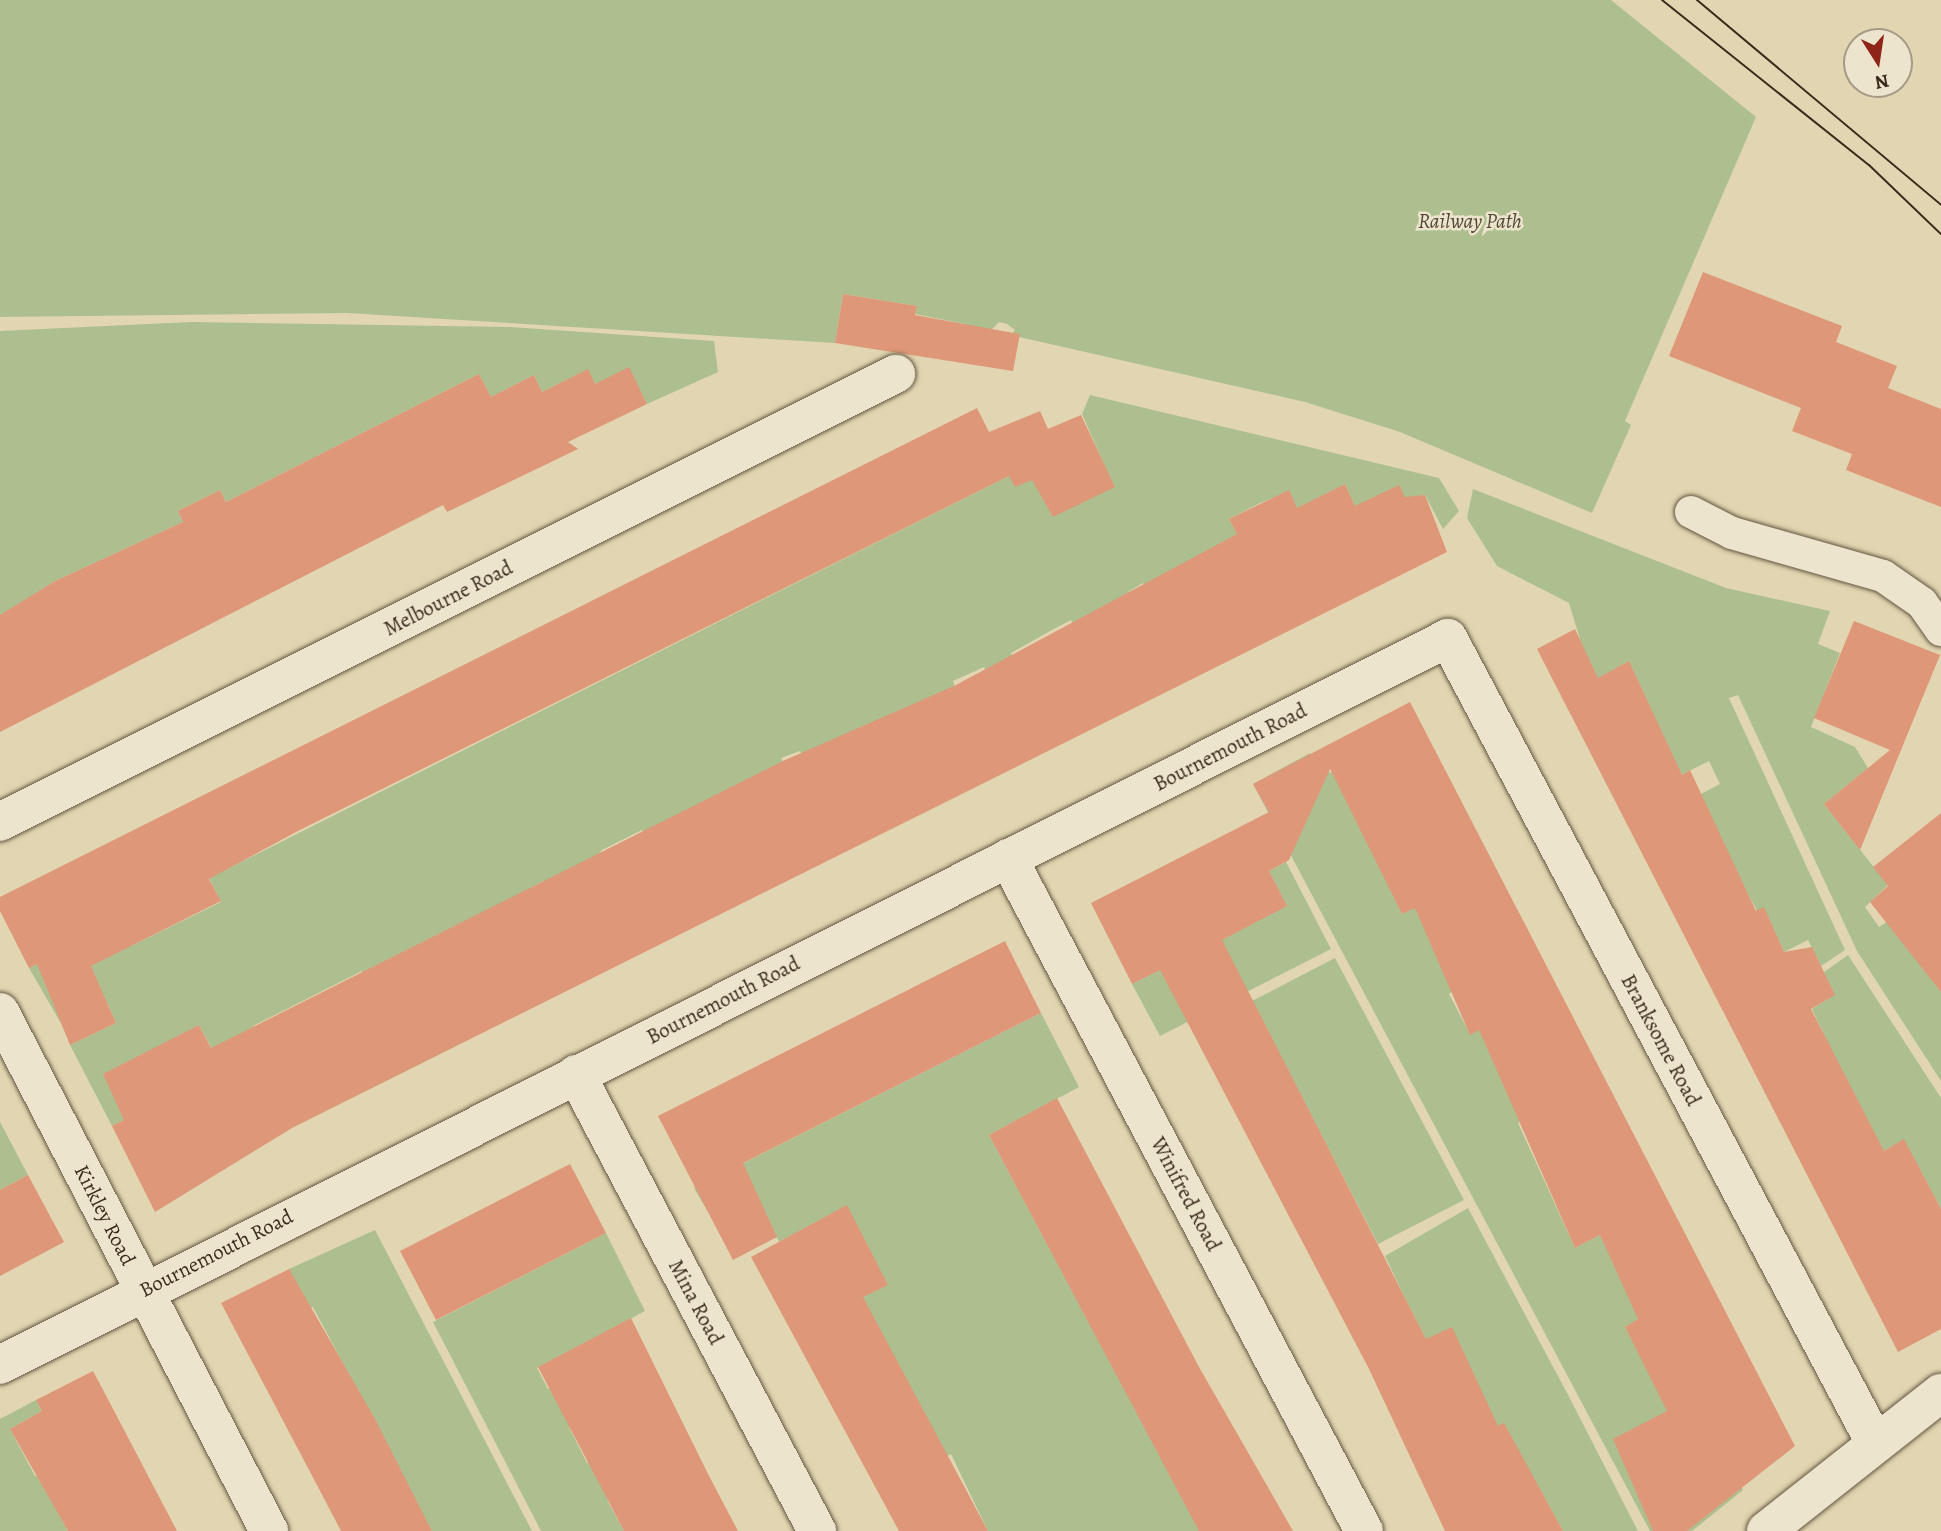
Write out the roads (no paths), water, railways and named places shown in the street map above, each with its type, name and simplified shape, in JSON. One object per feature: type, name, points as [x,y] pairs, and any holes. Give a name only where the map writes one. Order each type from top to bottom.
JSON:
[{"type":"street","name":"Melbourne Road","points":[[0,822],[896,374]]},
{"type":"street","name":"Bournemouth Road","points":[[0,1365],[143,1289],[1448,638]]},
{"type":"street","name":"Branksome Road","points":[[1448,638],[1874,1441]]},
{"type":"street","name":"Winifred Road","points":[[1008,858],[1364,1531]]},
{"type":"street","name":"Kirkley Road","points":[[0,1012],[269,1531]]},
{"type":"street","name":"Mina Road","points":[[576,1073],[817,1531]]},
{"type":"street","points":[[1766,1531],[1874,1441],[1941,1393]]},
{"type":"lane","points":[[1691,512],[1732,533],[1883,576],[1922,604],[1941,630]]},
{"type":"tram line","points":[[1662,0],[1869,165],[1941,234]]},
{"type":"tram line","points":[[1697,0],[1941,205]]},
{"type":"park label","name":"Railway Path","points":[[1470,221]]}]
